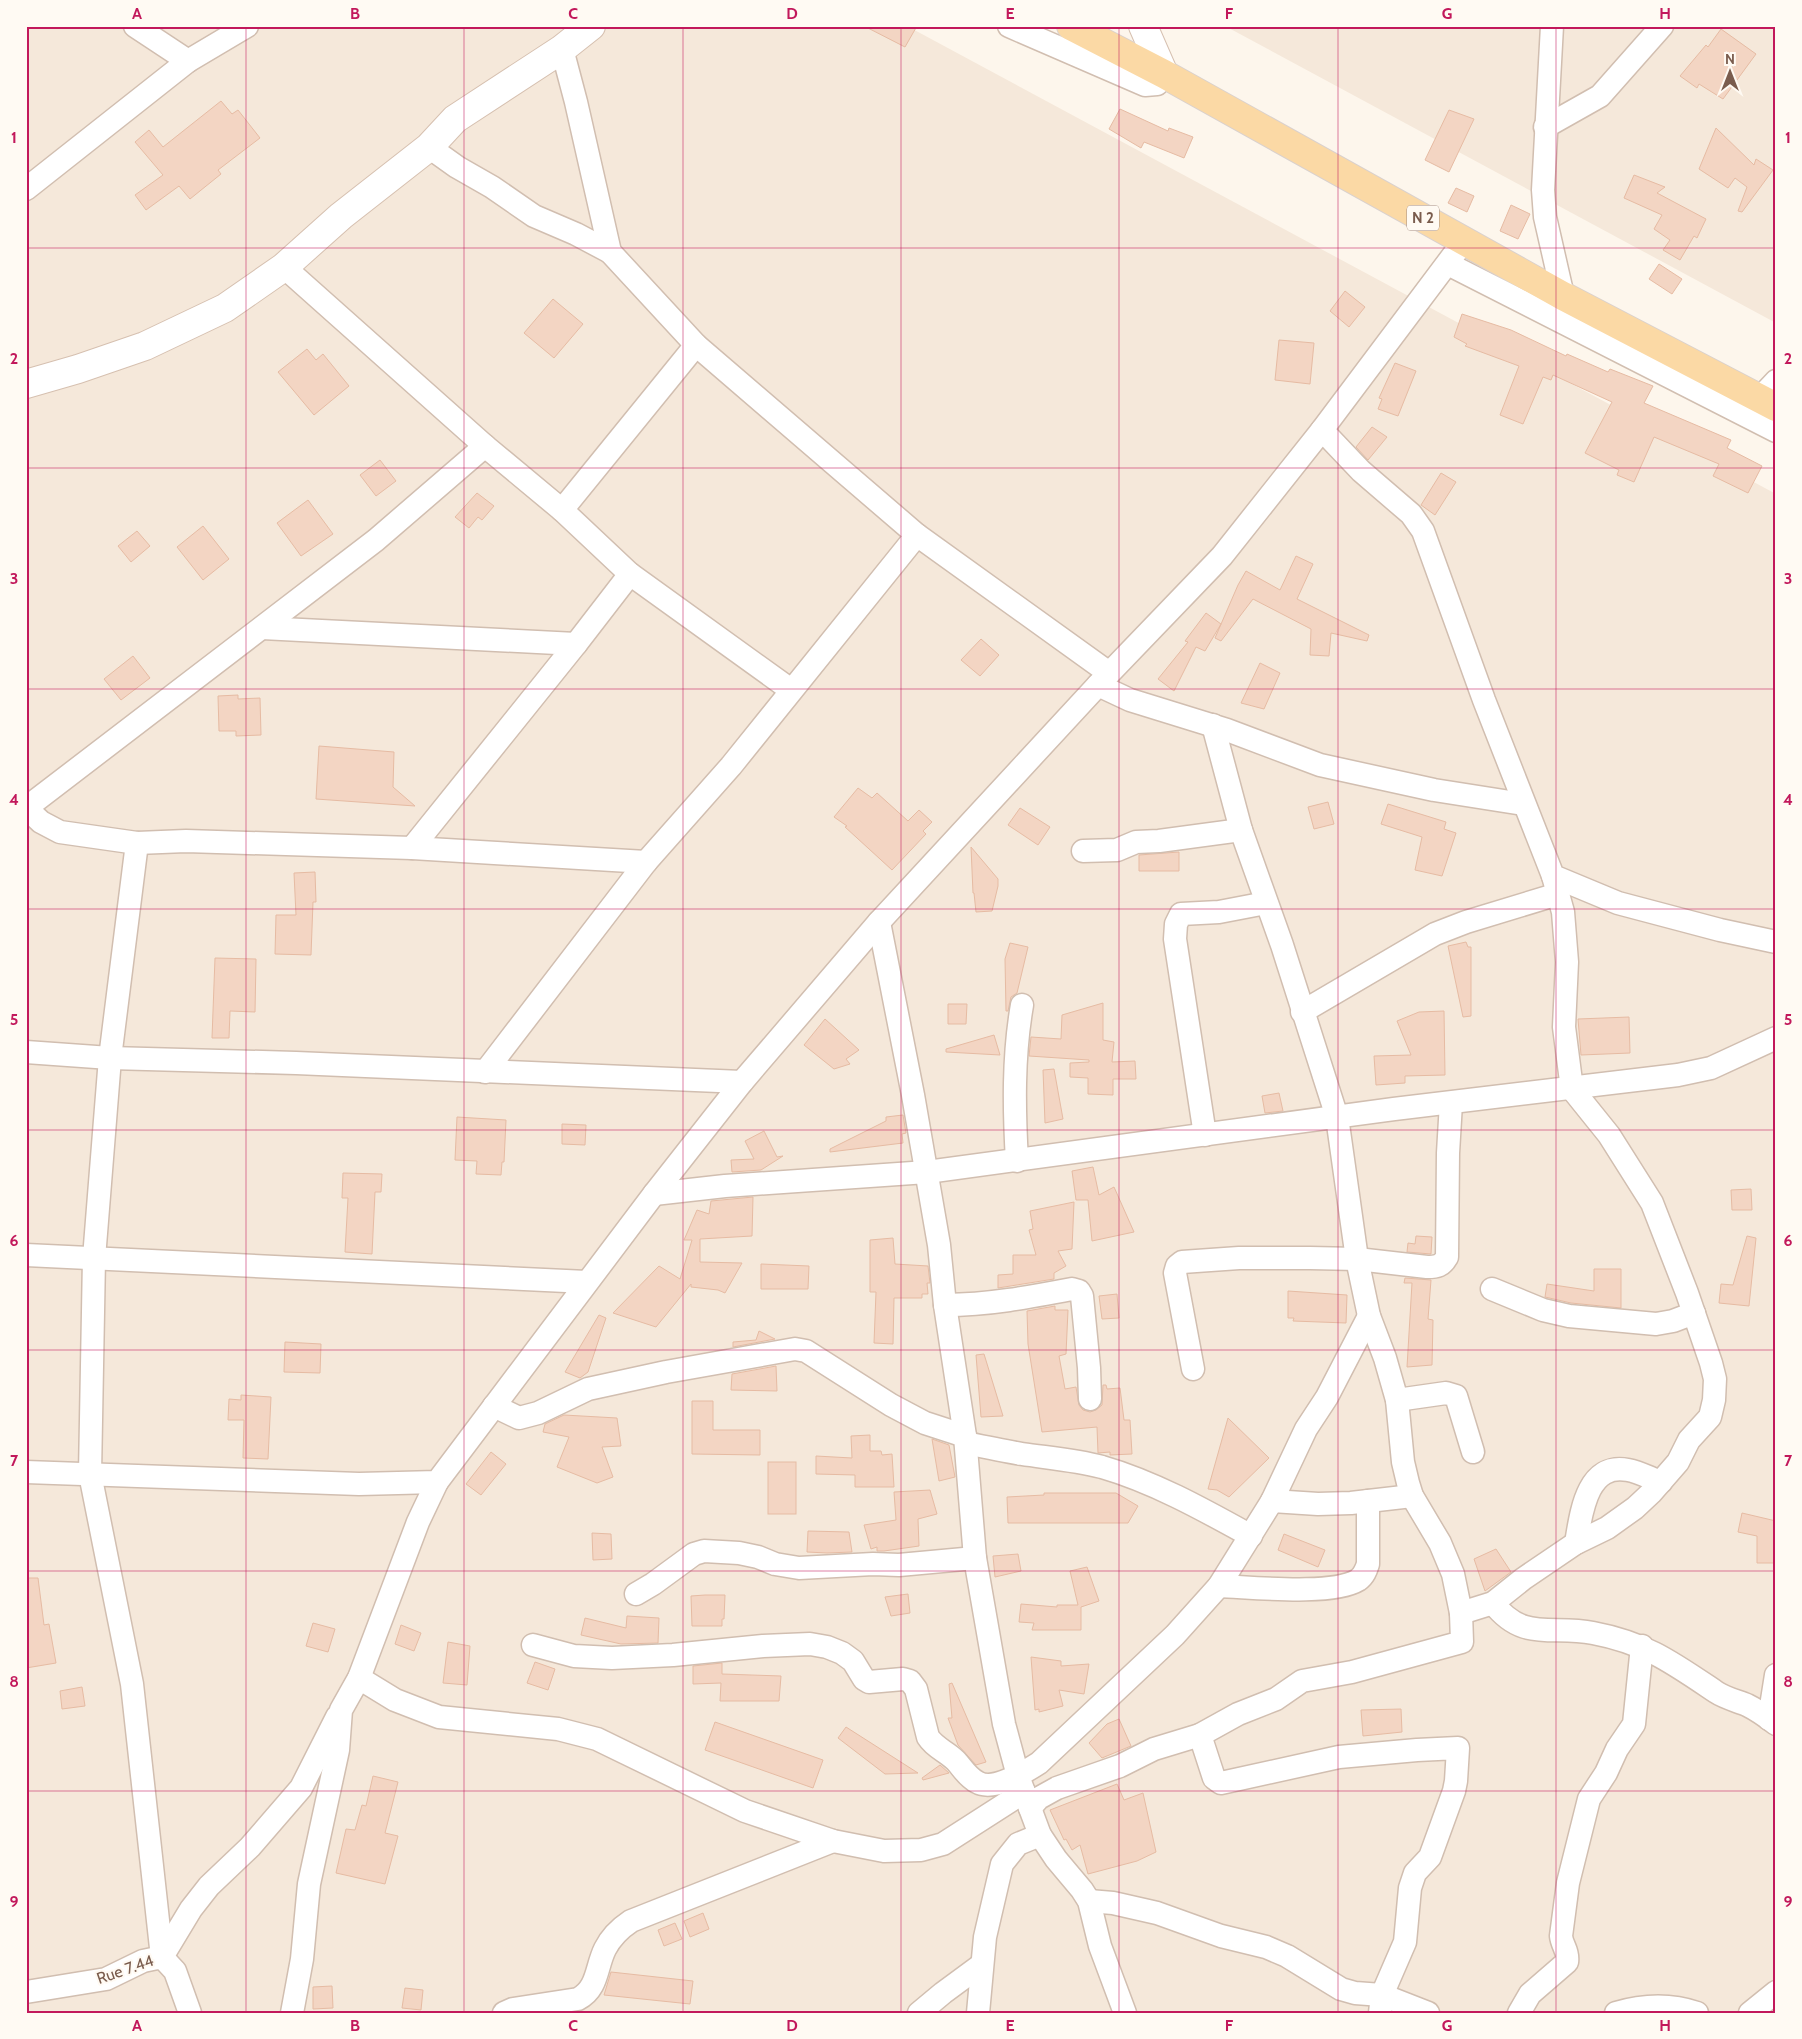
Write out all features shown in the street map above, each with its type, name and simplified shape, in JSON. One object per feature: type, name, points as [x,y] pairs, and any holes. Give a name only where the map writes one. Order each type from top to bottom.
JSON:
[{"type":"main road","name":"N 2","points":[[1072,26],[1164,74],[1563,296],[1771,395]]},
{"type":"street","points":[[135,26],[188,61]]},
{"type":"street","points":[[26,189],[188,61],[247,26]]},
{"type":"street","points":[[26,384],[78,369],[145,346],[224,308],[284,267],[341,216],[429,147],[455,119],[562,49],[591,26]]},
{"type":"street","points":[[1009,26],[1145,85],[1157,84],[1164,74],[1143,26]]},
{"type":"street","points":[[1552,26],[1543,190],[1545,218],[1563,296]]},
{"type":"street","points":[[1546,127],[1600,96],[1662,26]]},
{"type":"street","points":[[562,49],[610,252]]},
{"type":"street","points":[[429,147],[456,167],[492,186],[534,216],[576,234],[610,252],[696,345],[917,535],[1130,700],[1213,725],[1320,765],[1434,790],[1523,804]]},
{"type":"street","points":[[162,1957],[191,1909],[209,1886],[250,1847],[301,1788],[359,1678],[418,1522],[437,1482],[587,1282],[742,1082],[879,922],[1104,679],[1222,556],[1322,430],[1464,241]]},
{"type":"street","points":[[1448,264],[1776,431]]},
{"type":"street","points":[[284,267],[485,446],[562,510],[630,574],[791,690]]},
{"type":"street","points":[[562,510],[696,345]]},
{"type":"street","points":[[1322,430],[1361,471],[1411,514],[1423,531],[1523,804],[1555,885],[1563,912],[1568,962],[1564,1027],[1572,1089],[1609,1136],[1652,1203],[1694,1313],[1715,1379],[1714,1400],[1710,1417],[1690,1440],[1678,1462],[1661,1482],[1634,1508],[1607,1528],[1576,1543],[1523,1579],[1493,1603],[1461,1613]]},
{"type":"street","points":[[485,446],[376,540],[26,808],[41,822],[60,832],[137,843],[186,841],[412,848],[646,862]]},
{"type":"street","points":[[485,1072],[646,862],[731,766],[917,535]]},
{"type":"street","points":[[412,848],[630,574]]},
{"type":"street","points":[[262,628],[576,644]]},
{"type":"street","points":[[533,1645],[574,1656],[612,1658],[673,1655],[763,1646],[810,1644],[827,1647],[842,1653],[853,1661],[864,1680],[868,1682],[903,1679],[910,1681],[916,1689],[928,1737],[932,1744],[954,1759],[977,1782],[1024,1792],[1039,1798],[1056,1788],[1120,1766],[1154,1749],[1200,1735],[1238,1714],[1276,1698],[1296,1684],[1309,1678],[1358,1671],[1462,1642],[1459,1593],[1448,1559],[1412,1496],[1403,1462],[1397,1400],[1385,1358],[1369,1316],[1357,1259],[1337,1117],[1282,945],[1241,830],[1213,725]]},
{"type":"street","points":[[1083,851],[1117,850],[1136,842],[1159,841],[1241,830]]},
{"type":"street","points":[[137,843],[110,1058],[94,1258],[90,1474],[132,1684],[162,1957]]},
{"type":"street","points":[[1302,1012],[1435,934],[1555,885],[1720,930],[1776,942]]},
{"type":"street","points":[[1205,1135],[1175,939],[1176,924],[1181,914],[1218,912],[1266,903]]},
{"type":"street","points":[[879,922],[927,1172],[966,1439],[975,1558],[997,1692],[1024,1792],[1040,1835],[1089,1901],[1100,1946],[1125,2013]]},
{"type":"street","points":[[1017,1161],[1014,1114],[1015,1080],[1022,1005]]},
{"type":"street","points":[[654,1194],[725,1186],[927,1172],[1394,1109],[1678,1076],[1711,1068],[1776,1038]]},
{"type":"street","points":[[26,1052],[110,1058],[296,1063],[742,1082]]},
{"type":"street","points":[[1193,1369],[1175,1273],[1182,1262],[1239,1258],[1357,1259],[1427,1267],[1438,1267],[1443,1264],[1447,1257],[1448,1153],[1451,1103]]},
{"type":"street","points":[[26,1255],[587,1282]]},
{"type":"street","points":[[945,1305],[1010,1301],[1072,1289],[1079,1291],[1082,1296],[1090,1400]]},
{"type":"street","points":[[1492,1289],[1542,1310],[1569,1316],[1656,1324],[1673,1321],[1694,1313]]},
{"type":"street","points":[[359,1678],[395,1700],[439,1717],[558,1730],[597,1739],[745,1811],[833,1841],[884,1851],[932,1848],[957,1836],[1024,1792],[1039,1763],[1201,1608],[1251,1536],[1272,1500],[1306,1429],[1327,1397],[1369,1316]]},
{"type":"street","points":[[494,1406],[519,1418],[538,1412],[588,1389],[666,1372],[795,1350],[806,1351],[891,1405],[925,1423],[966,1439],[1023,1454],[1065,1459],[1103,1468],[1184,1500],[1251,1536]]},
{"type":"street","points":[[1397,1400],[1446,1393],[1456,1396],[1473,1452]]},
{"type":"street","points":[[1576,1543],[1587,1493],[1596,1480],[1605,1472],[1627,1470],[1661,1482]]},
{"type":"street","points":[[26,1472],[359,1484],[437,1482]]},
{"type":"street","points":[[1272,1500],[1318,1504],[1412,1496]]},
{"type":"street","points":[[1218,1586],[1299,1590],[1346,1585],[1358,1580],[1365,1573],[1368,1564],[1368,1501]]},
{"type":"street","points":[[636,1594],[667,1575],[694,1554],[704,1551],[739,1553],[758,1557],[775,1564],[799,1568],[915,1564],[975,1558]]},
{"type":"street","points":[[1493,1603],[1502,1615],[1520,1626],[1534,1630],[1592,1633],[1625,1640],[1642,1646],[1679,1666],[1717,1692],[1746,1705],[1772,1722],[1776,1675]]},
{"type":"street","points":[[1519,2013],[1530,1994],[1568,1962],[1567,1951],[1561,1936],[1568,1883],[1589,1799],[1606,1774],[1617,1749],[1634,1724],[1642,1646]]},
{"type":"street","points":[[292,2013],[302,1959],[309,1884],[338,1750],[341,1710]]},
{"type":"street","points":[[1200,1735],[1214,1778],[1222,1783],[1339,1757],[1458,1748],[1454,1791],[1430,1857],[1415,1873],[1410,1888],[1405,1942],[1381,2004]]},
{"type":"street","points":[[978,2013],[985,1937],[1002,1864],[1018,1844],[1040,1835]]},
{"type":"street","points":[[504,2013],[513,2009],[578,1999],[584,1996],[590,1990],[609,1942],[617,1931],[631,1922],[833,1841]]},
{"type":"street","points":[[1089,1901],[1113,1903],[1157,1913],[1222,1936],[1266,1947],[1287,1956],[1341,1989],[1381,2004],[1428,2013]]},
{"type":"street","name":"Rue 7.44","points":[[26,1992],[106,1978],[143,1961],[162,1957],[175,1971],[190,2013]]},
{"type":"street","points":[[920,2013],[981,1965]]},
{"type":"street","points":[[1750,2013],[1776,1992]]},
{"type":"street","points":[[1616,2013],[1636,2008],[1669,2006],[1697,2013]]},
{"type":"shaded area","points":[[26,26],[907,26],[1776,494],[1776,2013],[26,2013]]},
{"type":"shaded area","points":[[1225,26],[1776,26],[1776,323]]},
{"type":"building","points":[[864,26],[917,26],[905,47]]},
{"type":"building","points":[[1721,29],[1756,54],[1723,99],[1699,84],[1697,88],[1680,76],[1706,45],[1708,47]]},
{"type":"building","points":[[221,101],[232,114],[238,110],[260,138],[218,170],[221,174],[190,199],[179,186],[146,210],[135,195],[163,175],[135,142],[149,130],[163,147]]},
{"type":"building","points":[[1120,109],[1168,131],[1169,128],[1193,137],[1184,158],[1144,142],[1141,148],[1109,129]]},
{"type":"building","points":[[1449,110],[1474,119],[1449,172],[1425,160]]},
{"type":"building","points":[[1716,128],[1754,165],[1756,159],[1773,170],[1742,212],[1738,211],[1747,187],[1735,178],[1728,188],[1699,169]]},
{"type":"building","points":[[1634,175],[1665,187],[1657,193],[1706,219],[1697,238],[1694,236],[1680,260],[1663,250],[1670,240],[1654,229],[1662,215],[1624,198]]},
{"type":"building","points":[[1456,188],[1474,196],[1467,212],[1448,203]]},
{"type":"building","points":[[1511,205],[1530,214],[1518,239],[1500,231]]},
{"type":"building","points":[[1659,264],[1682,279],[1672,294],[1649,279]]},
{"type":"building","points":[[1345,291],[1365,307],[1349,327],[1330,311]]},
{"type":"building","points":[[553,299],[583,324],[554,358],[524,333]]},
{"type":"building","points":[[1462,314],[1511,330],[1566,356],[1567,354],[1608,372],[1610,369],[1653,386],[1644,403],[1731,440],[1727,448],[1762,466],[1748,493],[1713,476],[1719,464],[1654,437],[1634,482],[1617,475],[1619,470],[1585,453],[1612,402],[1553,375],[1551,380],[1543,377],[1523,424],[1500,415],[1519,366],[1465,346],[1467,344],[1454,337]]},
{"type":"building","points":[[1279,340],[1314,343],[1310,384],[1275,380]]},
{"type":"building","points":[[307,349],[316,360],[323,354],[349,386],[314,415],[278,372]]},
{"type":"building","points":[[1395,363],[1416,371],[1398,416],[1378,409],[1382,399],[1379,398]]},
{"type":"building","points":[[1372,427],[1387,437],[1368,460],[1356,447]]},
{"type":"building","points":[[380,460],[396,481],[376,496],[360,475]]},
{"type":"building","points":[[1441,473],[1456,482],[1435,515],[1421,505]]},
{"type":"building","points":[[477,493],[494,506],[482,520],[478,517],[469,528],[455,517]]},
{"type":"building","points":[[308,500],[333,534],[301,556],[277,523]]},
{"type":"building","points":[[203,526],[229,559],[203,580],[177,547]]},
{"type":"building","points":[[137,531],[150,546],[131,562],[118,546]]},
{"type":"building","points":[[1296,556],[1313,564],[1297,599],[1369,635],[1367,641],[1331,633],[1329,656],[1310,655],[1311,629],[1253,599],[1221,641],[1215,638],[1246,571],[1280,590]]},
{"type":"building","points":[[1206,613],[1221,624],[1205,651],[1196,647],[1174,691],[1158,679],[1188,642],[1185,641]]},
{"type":"building","points":[[981,639],[999,655],[980,676],[961,660]]},
{"type":"building","points":[[133,656],[150,678],[121,700],[104,679]]},
{"type":"building","points":[[1260,663],[1280,673],[1264,709],[1241,703]]},
{"type":"building","points":[[238,695],[238,699],[260,698],[261,735],[236,736],[236,731],[219,731],[218,696]]},
{"type":"building","points":[[319,746],[394,752],[393,787],[415,806],[316,799]]},
{"type":"building","points":[[858,788],[872,798],[877,793],[908,821],[919,810],[932,822],[923,831],[926,834],[892,870],[845,827],[847,826],[834,817]]},
{"type":"building","points":[[1328,802],[1334,824],[1314,829],[1308,807]]},
{"type":"building","points":[[1388,804],[1446,822],[1444,829],[1456,833],[1442,876],[1415,870],[1422,837],[1381,824]]},
{"type":"building","points":[[1020,808],[1050,827],[1038,845],[1008,825]]},
{"type":"building","points":[[971,847],[998,879],[992,911],[976,912],[973,893]]},
{"type":"building","points":[[1179,852],[1179,871],[1139,871],[1139,855]]},
{"type":"building","points":[[315,872],[316,902],[313,902],[311,955],[275,954],[276,915],[296,915],[294,873]]},
{"type":"building","points":[[1466,942],[1468,947],[1471,947],[1471,1016],[1463,1017],[1448,946]]},
{"type":"building","points":[[1010,943],[1028,947],[1017,993],[1011,997],[1008,1011],[1006,1011],[1005,959]]},
{"type":"building","points":[[215,958],[256,959],[255,1012],[230,1011],[229,1038],[212,1038]]},
{"type":"building","points":[[1103,1003],[1103,1040],[1114,1042],[1112,1062],[1135,1061],[1136,1079],[1113,1079],[1113,1095],[1088,1094],[1088,1078],[1070,1077],[1070,1063],[1089,1062],[1089,1060],[1029,1056],[1031,1037],[1061,1039],[1062,1015]]},
{"type":"building","points":[[948,1004],[967,1004],[966,1024],[948,1024]]},
{"type":"building","points":[[1444,1011],[1445,1075],[1405,1076],[1405,1083],[1376,1085],[1374,1056],[1411,1055],[1397,1021],[1419,1012]]},
{"type":"building","points":[[1629,1017],[1630,1053],[1581,1055],[1578,1019]]},
{"type":"building","points":[[825,1019],[859,1050],[846,1059],[850,1064],[834,1069],[804,1045]]},
{"type":"building","points":[[994,1035],[1000,1055],[946,1052],[946,1049]]},
{"type":"building","points":[[1054,1069],[1063,1119],[1045,1123],[1043,1070]]},
{"type":"building","points":[[1279,1093],[1283,1111],[1265,1113],[1262,1096]]},
{"type":"building","points":[[903,1115],[906,1133],[902,1134],[903,1143],[830,1152],[830,1149],[886,1121],[886,1117]]},
{"type":"building","points":[[457,1117],[506,1120],[504,1162],[502,1162],[501,1175],[476,1174],[477,1161],[455,1160]]},
{"type":"building","points":[[562,1124],[586,1125],[585,1145],[562,1144]]},
{"type":"building","points":[[764,1131],[777,1157],[783,1156],[761,1170],[732,1172],[731,1160],[754,1159],[745,1141]]},
{"type":"building","points":[[1093,1167],[1099,1195],[1114,1187],[1134,1232],[1092,1241],[1088,1200],[1076,1200],[1072,1171]]},
{"type":"building","points":[[343,1173],[382,1174],[381,1192],[375,1192],[372,1254],[345,1252],[348,1198],[342,1198]]},
{"type":"building","points":[[1751,1189],[1752,1210],[1732,1210],[1731,1190]]},
{"type":"building","points":[[753,1197],[752,1236],[700,1239],[700,1262],[742,1263],[725,1293],[718,1290],[691,1287],[691,1284],[656,1327],[613,1313],[659,1266],[680,1279],[692,1240],[684,1240],[697,1210],[709,1214],[711,1201]]},
{"type":"building","points":[[1074,1202],[1072,1249],[1058,1251],[1066,1266],[1054,1273],[1054,1279],[998,1288],[998,1275],[1013,1274],[1013,1255],[1036,1255],[1029,1230],[1033,1229],[1030,1211]]},
{"type":"building","points":[[1416,1236],[1432,1237],[1431,1254],[1407,1252],[1408,1243],[1415,1244]]},
{"type":"building","points":[[1747,1236],[1756,1238],[1749,1306],[1719,1303],[1721,1284],[1733,1285]]},
{"type":"building","points":[[893,1238],[895,1264],[928,1266],[930,1283],[927,1283],[928,1294],[922,1294],[922,1298],[894,1298],[893,1344],[874,1343],[876,1292],[870,1292],[870,1240]]},
{"type":"building","points":[[761,1264],[809,1266],[808,1289],[761,1289]]},
{"type":"building","points":[[1594,1269],[1621,1269],[1621,1308],[1571,1303],[1545,1297],[1547,1284],[1594,1291]]},
{"type":"building","points":[[1405,1278],[1431,1280],[1428,1319],[1433,1320],[1432,1365],[1407,1367],[1412,1283],[1404,1283]]},
{"type":"building","points":[[1288,1291],[1347,1295],[1346,1323],[1293,1321],[1294,1318],[1288,1318]]},
{"type":"building","points":[[1117,1294],[1119,1318],[1102,1319],[1099,1296]]},
{"type":"building","points":[[1055,1306],[1055,1310],[1068,1310],[1066,1354],[1059,1356],[1065,1389],[1076,1387],[1079,1405],[1083,1410],[1090,1412],[1102,1405],[1103,1385],[1106,1385],[1107,1389],[1120,1388],[1124,1420],[1130,1420],[1132,1454],[1110,1455],[1110,1452],[1098,1453],[1097,1427],[1042,1432],[1028,1344],[1027,1311]]},
{"type":"building","points":[[599,1315],[606,1318],[588,1372],[580,1378],[565,1372]]},
{"type":"building","points":[[759,1331],[775,1339],[733,1347],[733,1342],[756,1340]]},
{"type":"building","points":[[285,1342],[321,1344],[320,1373],[284,1372]]},
{"type":"building","points":[[984,1354],[1003,1416],[981,1417],[976,1355]]},
{"type":"building","points":[[776,1366],[777,1391],[731,1390],[732,1374]]},
{"type":"building","points":[[241,1395],[271,1397],[268,1459],[243,1458],[244,1420],[228,1420],[229,1399],[241,1400]]},
{"type":"building","points":[[692,1401],[713,1401],[713,1430],[760,1430],[760,1455],[692,1454]]},
{"type":"building","points":[[564,1415],[617,1418],[621,1446],[602,1447],[613,1477],[597,1483],[557,1467],[569,1437],[543,1432],[545,1424]]},
{"type":"building","points":[[1228,1418],[1269,1458],[1229,1497],[1217,1490],[1208,1489]]},
{"type":"building","points":[[870,1435],[870,1451],[881,1451],[882,1455],[892,1454],[894,1487],[855,1487],[855,1475],[816,1474],[816,1456],[852,1458],[851,1436]]},
{"type":"building","points":[[932,1439],[949,1445],[955,1477],[939,1481]]},
{"type":"building","points":[[491,1452],[506,1464],[481,1495],[466,1484]]},
{"type":"building","points":[[768,1462],[796,1462],[796,1514],[768,1514]]},
{"type":"building","points":[[930,1490],[937,1514],[918,1519],[919,1546],[884,1551],[877,1551],[877,1547],[871,1549],[864,1525],[896,1520],[894,1492]]},
{"type":"building","points":[[1044,1493],[1116,1493],[1138,1506],[1128,1523],[1008,1523],[1007,1497],[1044,1495]]},
{"type":"building","points":[[1742,1513],[1776,1521],[1776,1563],[1757,1563],[1757,1536],[1738,1532]]},
{"type":"building","points":[[808,1531],[849,1532],[852,1552],[807,1552]]},
{"type":"building","points":[[592,1533],[611,1534],[612,1559],[593,1560]]},
{"type":"building","points":[[1284,1534],[1325,1550],[1318,1567],[1278,1550]]},
{"type":"building","points":[[1496,1549],[1511,1572],[1485,1591],[1474,1559]]},
{"type":"building","points":[[1018,1554],[1021,1571],[995,1577],[993,1556]]},
{"type":"building","points":[[1087,1567],[1099,1601],[1081,1607],[1081,1630],[1032,1630],[1034,1623],[1019,1622],[1021,1604],[1057,1607],[1057,1605],[1078,1605],[1070,1571]]},
{"type":"building","points":[[26,1578],[38,1578],[44,1625],[49,1624],[56,1663],[26,1668]]},
{"type":"building","points":[[908,1594],[910,1613],[891,1616],[885,1597]]},
{"type":"building","points":[[725,1595],[722,1626],[692,1626],[691,1596]]},
{"type":"building","points":[[627,1616],[659,1618],[658,1643],[621,1644],[581,1635],[585,1618],[626,1628]]},
{"type":"building","points":[[313,1623],[335,1629],[328,1652],[306,1646]]},
{"type":"building","points":[[401,1625],[421,1633],[414,1651],[395,1644]]},
{"type":"building","points":[[448,1642],[470,1646],[467,1685],[443,1683]]},
{"type":"building","points":[[1031,1657],[1061,1661],[1061,1666],[1089,1664],[1084,1694],[1059,1690],[1063,1706],[1039,1712],[1039,1709],[1035,1710]]},
{"type":"building","points":[[535,1662],[555,1669],[548,1690],[527,1683]]},
{"type":"building","points":[[722,1663],[722,1674],[781,1676],[779,1701],[720,1701],[721,1683],[693,1684],[693,1666]]},
{"type":"building","points":[[952,1683],[986,1762],[976,1765],[958,1745],[948,1718],[952,1718],[949,1684]]},
{"type":"building","points":[[82,1687],[85,1706],[62,1709],[60,1691]]},
{"type":"building","points":[[1401,1709],[1402,1732],[1363,1736],[1361,1710]]},
{"type":"building","points":[[1119,1719],[1131,1746],[1102,1758],[1089,1743],[1107,1724]]},
{"type":"building","points":[[715,1722],[823,1760],[813,1788],[705,1750]]},
{"type":"building","points":[[846,1727],[918,1773],[885,1774],[838,1738]]},
{"type":"building","points":[[940,1765],[949,1773],[923,1780],[922,1778]]},
{"type":"building","points":[[373,1776],[398,1782],[385,1833],[398,1836],[385,1884],[336,1873],[346,1829],[355,1830],[362,1805],[366,1806]]},
{"type":"building","points":[[1117,1784],[1124,1800],[1143,1793],[1156,1852],[1137,1861],[1088,1874],[1080,1845],[1072,1850],[1066,1839],[1064,1840],[1050,1810]]},
{"type":"building","points":[[703,1913],[709,1929],[690,1937],[684,1921]]},
{"type":"building","points":[[675,1923],[682,1939],[664,1946],[658,1930]]},
{"type":"building","points":[[611,1972],[693,1981],[690,2004],[604,1995]]},
{"type":"building","points":[[332,1986],[333,2008],[313,2009],[313,1987]]},
{"type":"building","points":[[405,1988],[423,1990],[421,2010],[402,2008]]}]
